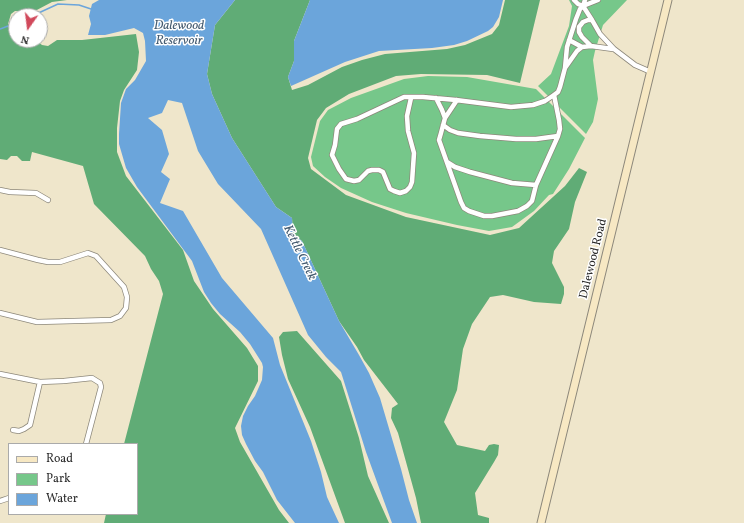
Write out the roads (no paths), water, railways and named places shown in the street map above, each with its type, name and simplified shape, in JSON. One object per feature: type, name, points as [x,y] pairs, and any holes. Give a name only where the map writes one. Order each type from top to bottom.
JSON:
[{"type":"main road","name":"Dalewood Road","points":[[541,523],[668,0]]},
{"type":"street","points":[[574,0],[583,6],[600,34],[614,49],[635,65],[651,72]]},
{"type":"street","points":[[411,98],[407,116],[408,131],[414,153],[412,182],[410,187],[406,191],[400,193],[390,189],[383,172],[379,170],[368,171],[359,180],[354,181],[346,179],[332,155],[337,129],[341,124],[404,97],[436,98],[511,107],[533,105],[545,101],[558,92],[565,68],[565,57],[569,40],[584,0]]},
{"type":"street","points":[[583,6],[598,0]]},
{"type":"street","points":[[591,46],[582,37],[579,32],[579,27],[583,22],[592,20]]},
{"type":"street","points":[[569,40],[582,47],[591,46],[614,49]]},
{"type":"street","points":[[565,68],[582,47]]},
{"type":"street","points":[[457,100],[445,118],[440,140],[464,208],[484,216],[492,216],[518,211],[532,201],[536,185],[560,129],[554,95]]},
{"type":"street","points":[[436,98],[445,118]]},
{"type":"street","points":[[443,125],[458,133],[516,140],[558,136]]},
{"type":"street","points":[[447,162],[455,167],[470,172],[512,183],[536,185]]},
{"type":"street","points":[[0,190],[36,193],[48,200]]},
{"type":"street","points":[[0,250],[48,262],[60,262],[88,253],[96,256],[124,287],[127,297],[126,308],[120,316],[111,320],[37,322],[0,313]]},
{"type":"street","points":[[0,374],[40,382],[92,378],[100,383],[101,387],[86,443]]},
{"type":"street","points":[[13,430],[19,431],[30,425],[40,382]]},
{"type":"water","name":"Dalewood Reservoir","points":[[99,0],[235,0],[215,25],[207,74],[212,94],[232,138],[276,207],[292,218],[293,234],[302,241],[339,321],[369,373],[380,398],[417,523],[392,523],[366,452],[341,372],[326,357],[308,335],[261,229],[218,184],[198,151],[182,103],[168,100],[162,113],[148,118],[162,130],[169,154],[161,172],[170,179],[160,203],[183,211],[222,278],[273,338],[280,365],[311,441],[327,497],[339,523],[295,523],[277,500],[263,472],[246,444],[242,435],[241,426],[243,416],[255,396],[262,380],[262,363],[250,344],[240,332],[220,314],[211,303],[204,292],[192,261],[137,187],[126,168],[119,144],[121,103],[126,89],[135,80],[146,61],[145,41],[143,33],[134,28],[105,35],[88,35],[91,24],[89,16],[92,4]]},
{"type":"water","points":[[310,0],[503,0],[499,17],[493,27],[467,41],[454,45],[432,48],[379,51],[345,62],[291,86],[288,77],[294,61],[294,41]]},
{"type":"waterway","points":[[48,9],[58,4],[79,5],[91,9]]},
{"type":"waterway","points":[[0,29],[8,26]]},
{"type":"water label","name":"Kettle Creek","points":[[299,253]]}]
